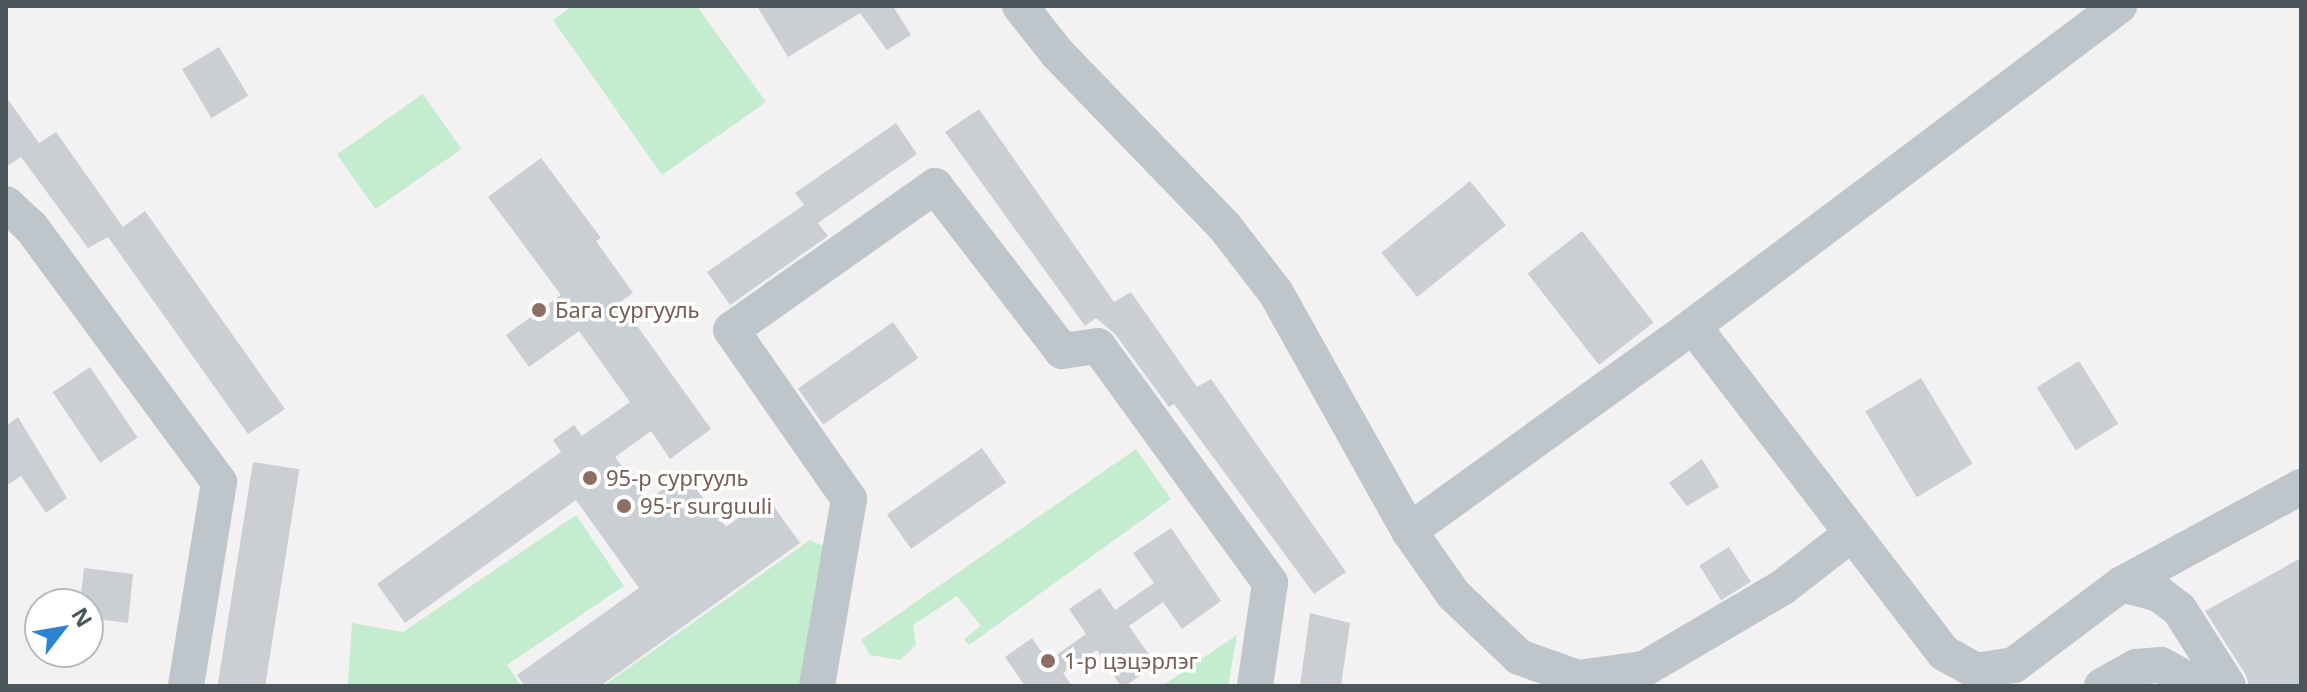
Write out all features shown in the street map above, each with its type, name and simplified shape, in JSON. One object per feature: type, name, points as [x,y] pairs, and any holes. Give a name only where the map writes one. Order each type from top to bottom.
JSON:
[{"type":"street","points":[[1020,6],[1057,53],[1225,227],[1276,293],[1409,531],[1454,595],[1519,657],[1578,678],[1644,669],[1783,587],[1850,535]]},
{"type":"street","points":[[1409,531],[1693,326],[2119,6]]},
{"type":"street","points":[[817,686],[849,499],[731,330],[935,186],[1062,351],[1098,346],[1270,583],[1255,686]]},
{"type":"street","points":[[6,204],[31,227],[219,482],[186,686]]},
{"type":"street","points":[[1693,326],[1850,535],[1944,653],[1976,671],[2014,665],[2122,584],[2301,487]]},
{"type":"street","points":[[2122,584],[2159,594],[2179,609],[2228,686]]},
{"type":"street","points":[[2102,686],[2136,667],[2161,665],[2191,686]]},
{"type":"green space","points":[[573,6],[697,6],[766,102],[662,175],[553,20]]},
{"type":"green space","points":[[423,94],[461,149],[375,209],[337,154]]},
{"type":"green space","points":[[1136,449],[1171,499],[969,645],[964,639],[981,626],[957,596],[913,625],[916,645],[900,660],[870,655],[861,640]]},
{"type":"green space","points":[[576,515],[624,586],[507,665],[521,686],[348,686],[352,623],[403,632]]},
{"type":"green space","points":[[810,540],[835,551],[802,686],[603,686]]},
{"type":"green space","points":[[1237,635],[1228,686],[1162,686]]},
{"type":"building","points":[[757,6],[893,6],[911,35],[887,50],[860,13],[788,57]]},
{"type":"building","points":[[219,47],[248,96],[211,118],[182,69]]},
{"type":"building","points":[[6,97],[39,143],[56,132],[123,227],[145,211],[285,409],[248,434],[108,237],[88,248],[21,157],[6,167]]},
{"type":"building","points":[[979,109],[1114,302],[1131,292],[1197,387],[1211,379],[1346,572],[1314,594],[1174,404],[1169,407],[1115,334],[1096,318],[1085,326],[945,132]]},
{"type":"building","points":[[896,123],[917,154],[818,223],[828,236],[730,305],[707,272],[804,205],[795,193]]},
{"type":"building","points":[[541,158],[601,238],[596,241],[633,293],[620,302],[711,429],[670,459],[651,431],[615,457],[647,501],[684,473],[726,527],[767,497],[800,543],[600,686],[525,686],[517,675],[639,588],[576,500],[405,623],[377,584],[561,452],[553,440],[574,425],[582,436],[630,402],[579,331],[529,367],[506,335],[561,295],[488,197]]},
{"type":"building","points":[[1470,181],[1506,225],[1417,297],[1381,253]]},
{"type":"building","points":[[1582,231],[1653,322],[1599,365],[1528,273]]},
{"type":"building","points":[[893,322],[918,358],[823,425],[798,389]]},
{"type":"building","points":[[2079,361],[2118,424],[2076,450],[2037,387]]},
{"type":"building","points":[[90,367],[138,437],[100,463],[53,392]]},
{"type":"building","points":[[1921,378],[1973,464],[1917,497],[1865,411]]},
{"type":"building","points":[[18,417],[67,498],[46,513],[21,476],[6,486],[6,426]]},
{"type":"building","points":[[982,448],[1006,482],[911,549],[887,515]]},
{"type":"building","points":[[1702,459],[1719,487],[1687,506],[1669,483]]},
{"type":"building","points":[[253,462],[299,469],[265,686],[218,686]]},
{"type":"building","points":[[1171,528],[1221,601],[1182,629],[1163,602],[1129,626],[1156,665],[1125,686],[1121,686],[1097,650],[1063,673],[1072,686],[1025,686],[1005,657],[1032,638],[1048,661],[1086,634],[1069,609],[1100,588],[1115,610],[1154,583],[1133,553]]},
{"type":"building","points":[[1729,547],[1751,582],[1721,600],[1699,566]]},
{"type":"building","points":[[2301,558],[2301,686],[2249,686],[2246,675],[2205,611]]},
{"type":"building","points":[[84,568],[133,574],[128,623],[104,620],[104,588],[82,588]]},
{"type":"building","points":[[1310,613],[1350,623],[1341,686],[1300,686]]},
{"type":"place","name":"Бага сургууль","points":[[539,310]]},
{"type":"place","name":"95-р сургууль","points":[[590,478]]},
{"type":"place","name":"95-r surguuli","points":[[624,506]]},
{"type":"place","name":"1-р цэцэрлэг","points":[[1048,661]]}]
